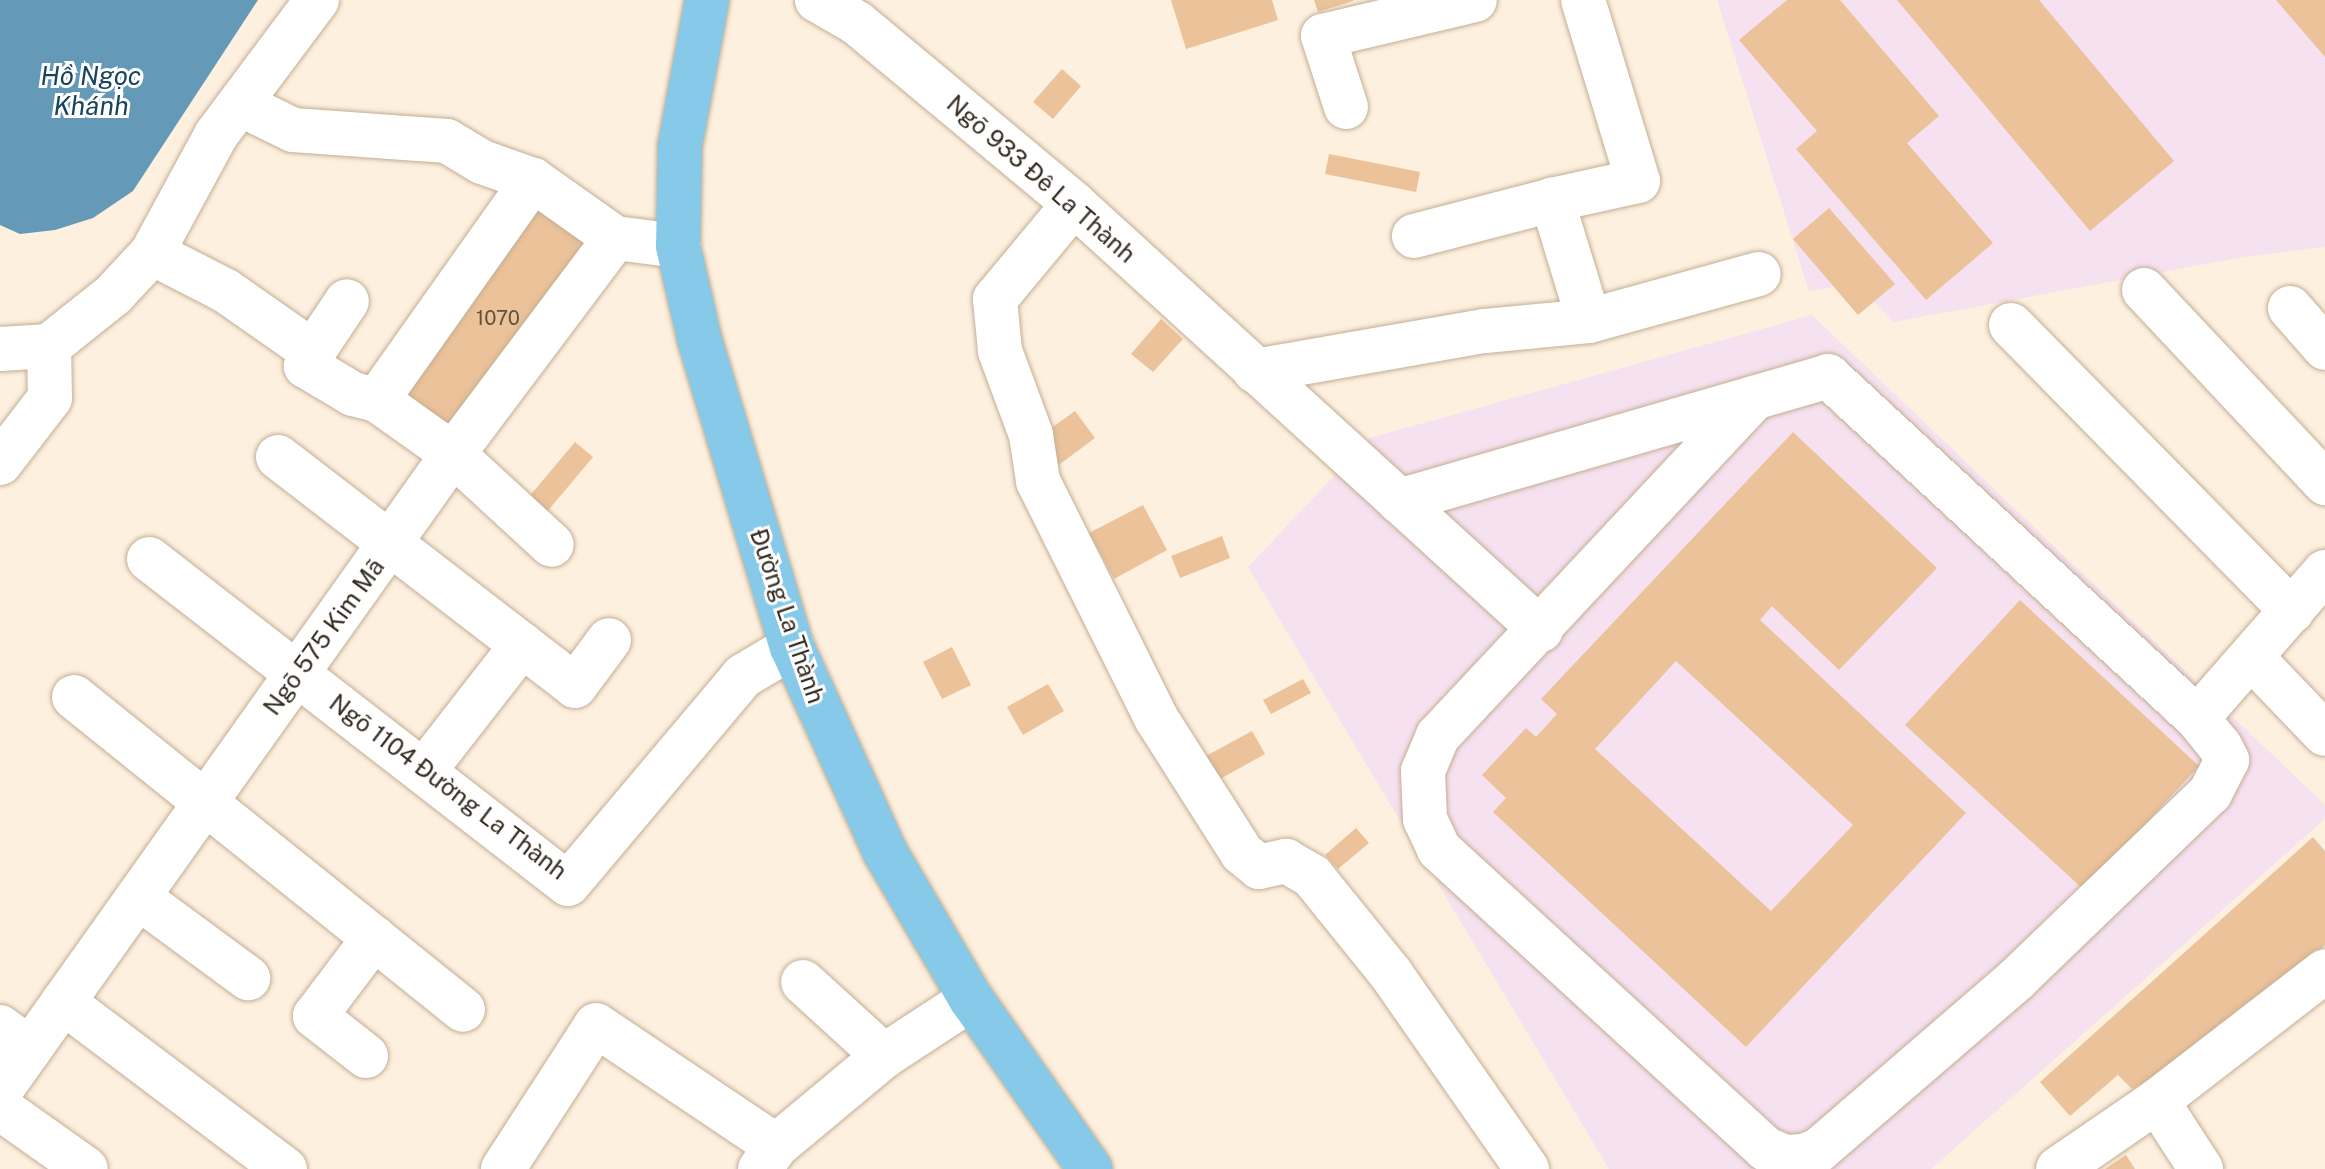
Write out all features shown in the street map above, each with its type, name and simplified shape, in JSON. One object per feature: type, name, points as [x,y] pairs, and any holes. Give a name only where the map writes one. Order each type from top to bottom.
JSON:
[{"type":"main road","name":"Đường La Thành","points":[[707,0],[680,145],[678,246],[700,341],[792,647],[885,852],[971,999],[1090,1169]]},
{"type":"street","points":[[0,349],[49,346],[113,295],[152,253],[216,135],[317,0]]},
{"type":"street","name":"Ngõ 933 Đê La Thành","points":[[817,0],[857,23],[1074,204],[1541,630]]},
{"type":"street","points":[[1346,107],[1323,36],[1475,0]]},
{"type":"street","points":[[1414,236],[1638,181],[1583,0]]},
{"type":"street","points":[[240,104],[293,130],[447,141],[482,162],[533,180],[615,238],[678,246]]},
{"type":"street","points":[[377,400],[533,180]]},
{"type":"street","points":[[1552,200],[1589,321]]},
{"type":"street","points":[[1074,204],[995,299],[1000,351],[1031,435],[1038,481],[1156,718],[1242,853],[1259,867],[1286,861],[1312,876],[1391,974],[1527,1169]]},
{"type":"street","name":"Ngõ 575 Kim Mã","points":[[0,1091],[15,1038],[63,1002],[453,454],[615,238]]},
{"type":"street","points":[[152,253],[226,291],[313,352]]},
{"type":"street","points":[[1255,371],[1485,331],[1589,321],[1759,274]]},
{"type":"street","points":[[2144,290],[2325,483]]},
{"type":"street","points":[[347,301],[306,366],[353,394],[377,400],[453,454],[552,545]]},
{"type":"street","points":[[2290,308],[2325,348]]},
{"type":"street","points":[[2011,325],[2292,611]]},
{"type":"street","points":[[0,463],[50,398],[49,346]]},
{"type":"street","points":[[1399,501],[1828,376],[2197,718],[2227,760],[2210,793],[2017,979],[1831,1140],[1804,1156],[1785,1157],[1766,1149],[1439,849],[1425,819],[1423,771],[1438,736],[1541,630],[1754,398]]},
{"type":"street","points":[[278,457],[575,686],[609,640]]},
{"type":"street","name":"Ngõ 1104 Đường La Thành","points":[[149,559],[568,884],[743,676],[792,647]]},
{"type":"street","points":[[2197,718],[2325,572]]},
{"type":"street","points":[[424,771],[522,645]]},
{"type":"street","points":[[2252,658],[2325,734]]},
{"type":"street","points":[[74,697],[463,1010]]},
{"type":"street","points":[[138,897],[248,978]]},
{"type":"street","points":[[366,1056],[315,1016],[374,938]]},
{"type":"street","points":[[2058,1169],[2157,1101],[2325,971]]},
{"type":"street","points":[[803,982],[884,1056]]},
{"type":"street","points":[[522,1161],[596,1025],[768,1157],[884,1056],[971,999]]},
{"type":"street","points":[[63,1002],[285,1169]]},
{"type":"street","points":[[2157,1101],[2201,1169]]},
{"type":"street","points":[[0,1108],[86,1169]]},
{"type":"shaded area","points":[[1717,0],[2325,0],[2325,247],[2243,257],[1894,322],[1874,302],[1858,315],[1834,287],[1809,291]]},
{"type":"shaded area","points":[[1812,315],[2325,805],[2325,819],[1931,1169],[1609,1169],[1248,567],[1370,438]]},
{"type":"water","name":"Hồ Ngọc Khánh","points":[[0,0],[258,0],[133,191],[93,218],[55,230],[20,234],[0,225]]},
{"type":"building","points":[[1171,0],[1272,0],[1278,20],[1186,49]]},
{"type":"building","points":[[1314,0],[1353,0],[1353,1],[1318,12]]},
{"type":"building","points":[[1787,0],[1840,0],[1939,116],[1907,143],[1993,243],[1926,300],[1796,149],[1817,131],[1739,40]]},
{"type":"building","points":[[1897,0],[2039,0],[2174,161],[2090,231]]},
{"type":"building","points":[[2276,0],[2325,0],[2325,57],[2282,7]]},
{"type":"building","points":[[1062,69],[1081,86],[1053,119],[1033,102]]},
{"type":"building","points":[[1329,154],[1420,172],[1416,192],[1325,174]]},
{"type":"building","points":[[532,197],[597,244],[447,430],[409,403],[410,391]]},
{"type":"building","points":[[1829,208],[1895,284],[1858,315],[1793,239]]},
{"type":"building","points":[[1161,319],[1183,339],[1153,372],[1131,354]]},
{"type":"building","points":[[1075,411],[1095,438],[1056,467],[1036,439]]},
{"type":"building","points":[[1793,432],[1937,568],[1839,670],[1772,606],[1760,620],[1966,813],[1746,1047],[1493,812],[1506,798],[1482,775],[1526,728],[1536,737],[1557,714],[1541,699]],"holes":[[[1676,661],[1853,825],[1771,911],[1595,749]]]},
{"type":"building","points":[[575,442],[593,457],[546,513],[528,498]]},
{"type":"building","points":[[1143,505],[1167,550],[1114,579],[1089,533]]},
{"type":"building","points":[[1222,536],[1230,558],[1180,578],[1171,556]]},
{"type":"building","points":[[2020,600],[2199,766],[2084,890],[1905,725]]},
{"type":"building","points":[[952,647],[971,685],[942,699],[923,662]]},
{"type":"building","points":[[1303,679],[1311,693],[1271,714],[1263,700]]},
{"type":"building","points":[[1048,684],[1064,711],[1023,735],[1007,707]]},
{"type":"building","points":[[1252,731],[1265,754],[1220,779],[1206,756]]},
{"type":"building","points":[[1356,828],[1369,843],[1338,869],[1325,855]]},
{"type":"building","points":[[2313,837],[2325,851],[2325,945],[2217,1040],[2132,1089],[2118,1075],[2070,1116],[2040,1082]]},
{"type":"building","points":[[2126,1155],[2135,1169],[2105,1169]]}]
